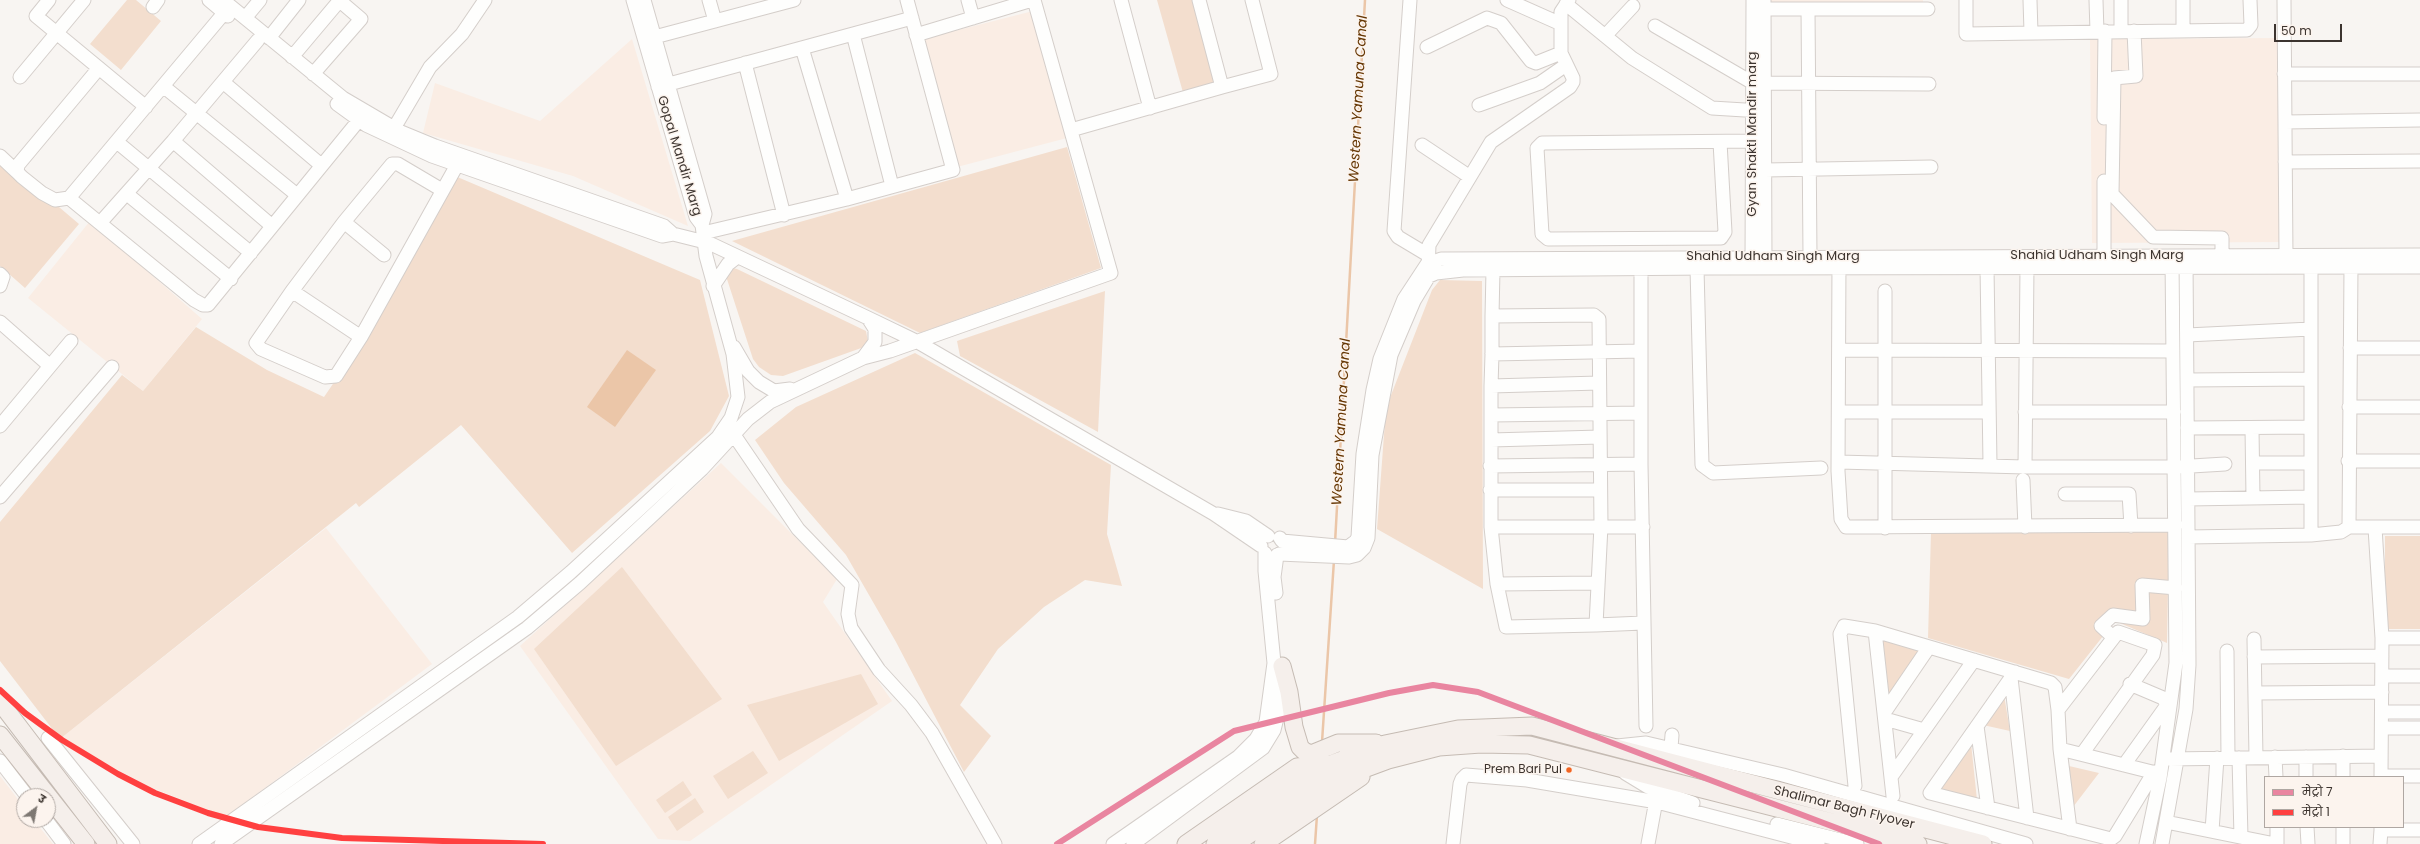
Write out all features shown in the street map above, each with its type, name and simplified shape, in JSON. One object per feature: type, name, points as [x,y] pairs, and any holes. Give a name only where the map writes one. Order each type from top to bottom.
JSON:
[{"type":"main road","points":[[1282,666],[1289,692],[1294,727],[1300,747],[1310,765]]},
{"type":"main road","points":[[0,702],[108,844]]},
{"type":"main road","name":"Shalimar Bagh Flyover","points":[[1387,752],[1458,729],[1532,726],[1614,746],[1658,760],[1983,844]]},
{"type":"main road","points":[[0,735],[86,844]]},
{"type":"main road","points":[[1214,844],[1338,743],[1387,752]]},
{"type":"main road","name":"Shalimar Bagh Flyover","points":[[1387,752],[1481,744],[1529,745],[1615,767],[1657,790],[1918,844]]},
{"type":"main road","points":[[1186,844],[1297,767],[1334,763],[1387,752]]},
{"type":"main road","points":[[1235,844],[1309,803],[1387,752]]},
{"type":"main road","points":[[1271,844],[1309,803]]},
{"type":"main road","points":[[1263,844],[1282,831]]},
{"type":"street","points":[[49,0],[36,16],[146,107]]},
{"type":"street","points":[[20,77],[84,0]]},
{"type":"street","points":[[209,0],[226,4],[245,18],[263,39],[292,57],[343,98],[391,132]]},
{"type":"street","points":[[245,18],[260,0]]},
{"type":"street","points":[[100,223],[173,142],[223,82],[299,0]]},
{"type":"street","points":[[292,57],[340,0],[361,19],[313,74]]},
{"type":"street","points":[[391,132],[430,67],[462,34],[485,0]]},
{"type":"street","name":"Gopal Mandir Marg","points":[[633,0],[650,39]]},
{"type":"street","name":"Gopal Mandir Marg","points":[[644,0],[650,39],[663,86],[705,214],[704,234],[713,286],[728,338]]},
{"type":"street","points":[[709,0],[715,21]]},
{"type":"street","points":[[650,39],[715,21],[765,4],[794,0]]},
{"type":"street","points":[[445,155],[457,165],[662,236],[673,234],[704,234],[847,199],[953,170],[907,0]]},
{"type":"street","points":[[968,0],[973,18]]},
{"type":"street","points":[[199,844],[518,617],[647,510],[702,469],[748,419],[770,402],[863,358],[1111,273],[1033,0],[916,35]]},
{"type":"street","points":[[1121,0],[1150,108]]},
{"type":"street","points":[[1199,0],[1222,87]]},
{"type":"street","points":[[1071,130],[1271,74],[1252,0]]},
{"type":"street","points":[[1410,0],[1394,230],[1398,237],[1428,265]]},
{"type":"street","points":[[1507,0],[1561,24]]},
{"type":"street","name":"Gyan Shakti Mandir marg","points":[[1753,0],[1759,83]]},
{"type":"street","points":[[1966,0],[1966,34],[2249,30],[2251,25],[2250,0]]},
{"type":"street","points":[[2030,0],[2031,32]]},
{"type":"street","points":[[2096,0],[2101,31],[2104,256]]},
{"type":"street","points":[[2121,0],[2121,31]]},
{"type":"street","points":[[2183,0],[2183,30]]},
{"type":"street","points":[[2284,0],[2286,255]]},
{"type":"street","points":[[1113,844],[1238,757],[1256,739],[1266,722],[1274,663],[1265,571],[1272,547],[1282,541],[1323,544],[1349,552],[1361,553],[1368,538],[1372,454],[1391,355],[1428,265],[1429,245],[1491,142],[1570,87],[1573,78],[1564,59],[1561,24],[1561,12],[1568,2],[1605,36],[1632,58],[1712,108],[1758,111]]},
{"type":"street","points":[[226,4],[263,39],[359,120],[445,155],[664,226],[673,234]]},
{"type":"street","points":[[0,156],[18,172],[30,186],[55,200],[69,198],[163,86],[226,4]]},
{"type":"street","points":[[1764,4],[1808,9],[1928,9]]},
{"type":"street","name":"Gyan Shakti Mandir marg","points":[[1758,262],[1753,141],[1758,111],[1764,4]]},
{"type":"street","points":[[1605,36],[1633,6]]},
{"type":"street","points":[[1808,9],[1810,256]]},
{"type":"street","points":[[663,86],[912,18]]},
{"type":"street","points":[[1428,47],[1487,18],[1501,23],[1531,61],[1536,63],[1564,59]]},
{"type":"street","points":[[1655,26],[1759,83],[1929,84]]},
{"type":"street","points":[[2134,31],[2136,76],[2114,78],[2112,194],[2153,237],[2222,238],[2222,256]]},
{"type":"street","points":[[853,34],[892,186]]},
{"type":"street","points":[[802,48],[847,199]]},
{"type":"street","points":[[1479,105],[1540,83],[1564,59]]},
{"type":"street","points":[[745,63],[784,214]]},
{"type":"street","points":[[18,172],[22,158],[99,68]]},
{"type":"street","points":[[2284,74],[2420,74]]},
{"type":"street","points":[[223,82],[321,165]]},
{"type":"street","points":[[163,86],[297,195]]},
{"type":"street","name":"Gyan Shakti Mandir marg","points":[[1758,111],[1765,170],[1758,262]]},
{"type":"street","points":[[69,198],[203,305],[211,302],[231,279],[321,165],[359,120]]},
{"type":"street","points":[[2285,122],[2420,120]]},
{"type":"street","points":[[1720,142],[1725,232],[1721,238],[1548,239],[1542,234],[1537,148],[1542,143],[1753,141]]},
{"type":"street","points":[[117,142],[251,253]]},
{"type":"street","points":[[173,142],[272,226]]},
{"type":"street","points":[[1422,145],[1470,177]]},
{"type":"street","points":[[2285,162],[2420,161]]},
{"type":"street","points":[[442,190],[398,164],[392,164],[344,222],[256,340],[256,343],[261,349],[330,378],[336,376],[360,337],[457,165]]},
{"type":"street","points":[[1765,170],[1931,167]]},
{"type":"street","points":[[127,194],[231,279]]},
{"type":"street","points":[[344,222],[384,255]]},
{"type":"street","points":[[704,234],[737,257],[916,341],[1272,547],[1319,557],[1349,552]]},
{"type":"street","name":"Shahid Udham Singh Marg","points":[[2186,261],[2222,256],[2420,255]]},
{"type":"street","name":"Shahid Udham Singh Marg","points":[[2172,261],[2104,256],[1839,262],[1758,262],[1641,263],[1441,258],[1428,265],[1436,273],[1641,263],[1697,268],[1758,262],[1810,256],[1839,262],[1987,267],[2027,267],[2172,261],[2311,267],[2420,266]]},
{"type":"street","points":[[713,286],[728,264],[737,257]]},
{"type":"street","points":[[2162,844],[2186,709],[2189,665],[2188,499],[2181,467],[2174,412],[2172,261]]},
{"type":"street","points":[[2146,844],[2157,773],[2162,759],[2172,707],[2176,663],[2176,525],[2181,467],[2188,428],[2186,261]]},
{"type":"street","points":[[1839,262],[1839,462],[1841,519],[1849,529],[2176,525]]},
{"type":"street","points":[[1641,263],[1641,464],[1646,726]]},
{"type":"street","points":[[1987,267],[1987,350],[1990,464]]},
{"type":"street","points":[[2025,467],[2027,267]]},
{"type":"street","points":[[2311,267],[2311,535]]},
{"type":"street","points":[[2349,528],[2348,461],[2351,267]]},
{"type":"street","points":[[1697,268],[1702,465],[1713,473],[1820,468]]},
{"type":"street","points":[[1493,270],[1490,415],[1491,527],[1497,584],[1506,627],[1596,626],[1643,623]]},
{"type":"street","points":[[0,274],[3,277],[0,286]]},
{"type":"street","points":[[292,291],[360,337]]},
{"type":"street","points":[[1884,528],[1886,462],[1884,350],[1885,291]]},
{"type":"street","points":[[1492,316],[1597,316],[1601,526],[1596,626]]},
{"type":"street","points":[[863,358],[875,342],[875,329],[868,318]]},
{"type":"street","points":[[0,322],[50,366]]},
{"type":"street","points":[[2187,335],[2311,329]]},
{"type":"street","points":[[728,338],[748,371],[759,382],[774,391],[804,387]]},
{"type":"street","points":[[221,844],[527,628],[580,583],[647,510],[718,437],[731,418],[738,397],[732,354],[728,338]]},
{"type":"street","points":[[0,426],[71,341]]},
{"type":"street","points":[[2350,348],[2420,348]]},
{"type":"street","points":[[1839,350],[2173,351]]},
{"type":"street","points":[[1492,354],[1641,351]]},
{"type":"street","points":[[0,497],[112,367]]},
{"type":"street","points":[[2187,380],[2311,379]]},
{"type":"street","points":[[1491,386],[1599,383]]},
{"type":"street","points":[[2349,407],[2420,408]]},
{"type":"street","points":[[1839,412],[1988,412]]},
{"type":"street","points":[[2025,412],[2174,412]]},
{"type":"street","points":[[1490,415],[1641,413]]},
{"type":"street","points":[[2188,428],[2311,427]]},
{"type":"street","points":[[2252,428],[2253,498]]},
{"type":"street","points":[[734,435],[798,529],[852,585],[848,614],[851,628],[879,670],[911,705],[932,733],[995,844]]},
{"type":"street","points":[[1491,440],[1600,437]]},
{"type":"street","points":[[2348,461],[2420,461]]},
{"type":"street","points":[[1839,462],[1990,464],[2025,467],[2181,467],[2225,464]]},
{"type":"street","points":[[2253,463],[2311,463]]},
{"type":"street","points":[[1490,466],[1641,464]]},
{"type":"street","points":[[2024,480],[2025,527]]},
{"type":"street","points":[[1490,490],[1600,490]]},
{"type":"street","points":[[2065,494],[2129,494],[2131,526]]},
{"type":"street","points":[[2188,499],[2311,497]]},
{"type":"street","points":[[1491,527],[1643,526]]},
{"type":"street","points":[[2188,537],[2311,535],[2340,532],[2349,528],[2420,527]]},
{"type":"street","points":[[2375,528],[2382,638],[2381,776]]},
{"type":"street","points":[[1132,844],[1263,748],[1274,730],[1278,714],[1282,666],[1272,547]]},
{"type":"street","points":[[1497,584],[1597,583]]},
{"type":"street","points":[[2113,637],[2101,626],[2113,615],[2143,619],[2142,585],[2176,588]]},
{"type":"street","points":[[1855,786],[1840,634],[1844,626],[1875,631],[1974,660],[2013,675],[2051,683],[2055,687],[2058,710],[2060,749],[2070,829]]},
{"type":"street","points":[[1875,631],[1893,796]]},
{"type":"street","points":[[2058,710],[2118,632],[2123,632],[2155,645],[2153,655],[2130,684],[2082,754]]},
{"type":"street","points":[[2382,638],[2420,638]]},
{"type":"street","points":[[2254,639],[2256,758]]},
{"type":"street","points":[[1884,716],[1929,647]]},
{"type":"street","points":[[2227,651],[2228,758],[2241,837]]},
{"type":"street","points":[[2254,657],[2382,656]]},
{"type":"street","points":[[1891,777],[1974,660]]},
{"type":"street","points":[[452,664],[460,676]]},
{"type":"street","points":[[2013,675],[1930,793],[2111,839],[2115,836],[2157,773]]},
{"type":"street","points":[[2013,675],[2027,818]]},
{"type":"street","points":[[2382,676],[2420,676]]},
{"type":"street","points":[[2124,765],[2167,705],[2163,698],[2130,684]]},
{"type":"street","points":[[2255,693],[2382,692]]},
{"type":"street","points":[[2382,712],[2420,712]]},
{"type":"street","points":[[1884,716],[1924,730]]},
{"type":"street","points":[[1977,726],[1988,808]]},
{"type":"street","points":[[2382,728],[2420,728]]},
{"type":"street","points":[[1671,748],[1672,735]]},
{"type":"street","points":[[48,738],[133,844]]},
{"type":"street","points":[[1614,746],[1646,743],[1671,748],[1783,775],[2026,844]]},
{"type":"street","points":[[0,748],[32,788]]},
{"type":"street","points":[[2060,749],[2157,773]]},
{"type":"street","points":[[2343,756],[2343,776]]},
{"type":"street","points":[[2162,759],[2381,756]]},
{"type":"street","points":[[2275,757],[2276,776]]},
{"type":"street","points":[[2306,757],[2306,776]]},
{"type":"street","points":[[2212,831],[2213,788],[2228,758]]},
{"type":"street","points":[[0,761],[21,788]]},
{"type":"street","points":[[1453,844],[1460,784],[1466,775],[1657,790],[1818,844]]},
{"type":"street","points":[[2404,776],[2420,776]]},
{"type":"street","points":[[1648,844],[1657,790]]},
{"type":"street","points":[[1657,790],[1686,801],[1857,844]]},
{"type":"street","points":[[2166,822],[2276,844],[2277,828]]},
{"type":"street","points":[[52,828],[64,844]]},
{"type":"street","points":[[2307,828],[2308,844]]},
{"type":"street","points":[[2342,844],[2343,828]]},
{"type":"street","points":[[2380,844],[2381,828],[2420,830]]},
{"type":"shaded area","points":[[127,0],[136,0],[161,21],[121,70],[90,44]]},
{"type":"shaded area","points":[[1157,0],[1196,0],[1220,86],[1184,96]]},
{"type":"shaded area","points":[[1767,0],[1923,0],[1923,4],[1767,4]]},
{"type":"shaded area","points":[[1033,11],[1067,138],[957,167],[923,39]]},
{"type":"shaded area","points":[[2279,38],[2281,242],[2092,243],[2090,39]]},
{"type":"shaded area","points":[[632,39],[688,226],[573,176],[423,133],[435,83],[540,121]]},
{"type":"shaded area","points":[[1067,147],[1101,268],[920,333],[732,241]]},
{"type":"shaded area","points":[[0,157],[79,224],[25,288],[0,266]]},
{"type":"shaded area","points":[[455,176],[700,280],[729,396],[710,431],[572,553],[461,425],[359,507],[356,503],[60,739],[0,661],[0,522],[122,375],[143,391],[196,327],[267,370],[324,397],[382,312]]},
{"type":"shaded area","points":[[90,221],[202,319],[143,391],[28,298]]},
{"type":"shaded area","points":[[729,267],[737,269],[866,331],[868,342],[864,347],[783,376],[771,375],[759,367],[753,359],[725,273]]},
{"type":"shaded area","points":[[1440,280],[1482,281],[1483,589],[1377,529],[1386,408],[1432,290]]},
{"type":"shaded area","points":[[1105,291],[1098,432],[960,356],[957,341]]},
{"type":"shaded area","points":[[627,350],[656,370],[615,427],[587,407]]},
{"type":"shaded area","points":[[915,353],[1111,465],[1107,534],[1122,586],[1085,580],[1044,607],[998,649],[960,705],[991,736],[964,772],[896,642],[846,555],[784,483],[755,440],[796,407]]},
{"type":"shaded area","points":[[721,463],[837,579],[823,602],[892,701],[690,841],[658,839],[520,646]]},
{"type":"shaded area","points":[[326,528],[432,664],[226,817],[150,787],[60,739]]},
{"type":"shaded area","points":[[2169,530],[2167,643],[2115,621],[2069,679],[1928,638],[1931,533]]},
{"type":"shaded area","points":[[2385,536],[2420,536],[2420,629],[2385,629]]},
{"type":"shaded area","points":[[622,567],[722,699],[616,766],[534,649]]},
{"type":"shaded area","points":[[1881,638],[1923,650],[1886,702]]},
{"type":"shaded area","points":[[861,674],[878,704],[779,761],[747,705]]},
{"type":"shaded area","points":[[2004,695],[2010,731],[1983,725]]},
{"type":"shaded area","points":[[1971,743],[1977,800],[1939,791]]},
{"type":"shaded area","points":[[753,751],[768,773],[728,799],[713,776]]},
{"type":"shaded area","points":[[2069,766],[2099,773],[2073,807]]},
{"type":"shaded area","points":[[0,776],[16,797],[16,828],[40,828],[53,844],[0,844]]},
{"type":"shaded area","points":[[683,781],[692,795],[665,813],[656,800]]},
{"type":"shaded area","points":[[695,798],[704,812],[677,831],[668,817]]},
{"type":"waterway","name":"Western Yamuna Canal","points":[[1335,543],[1365,0]]},
{"type":"waterway","name":"Western Yamuna Canal","points":[[1322,742],[1334,560]]},
{"type":"waterway","name":"Western Yamuna Canal","points":[[1315,844],[1317,815]]},
{"type":"metro line","name":"7","points":[[1057,844],[1234,731],[1389,693],[1433,685],[1478,692],[1879,844]]},
{"type":"metro line","name":"1","points":[[0,690],[25,713],[62,740],[118,774],[155,793],[208,813],[258,827],[342,838],[543,844]]},
{"type":"place","name":"Prem Bari Pul","points":[[1569,770]]}]
